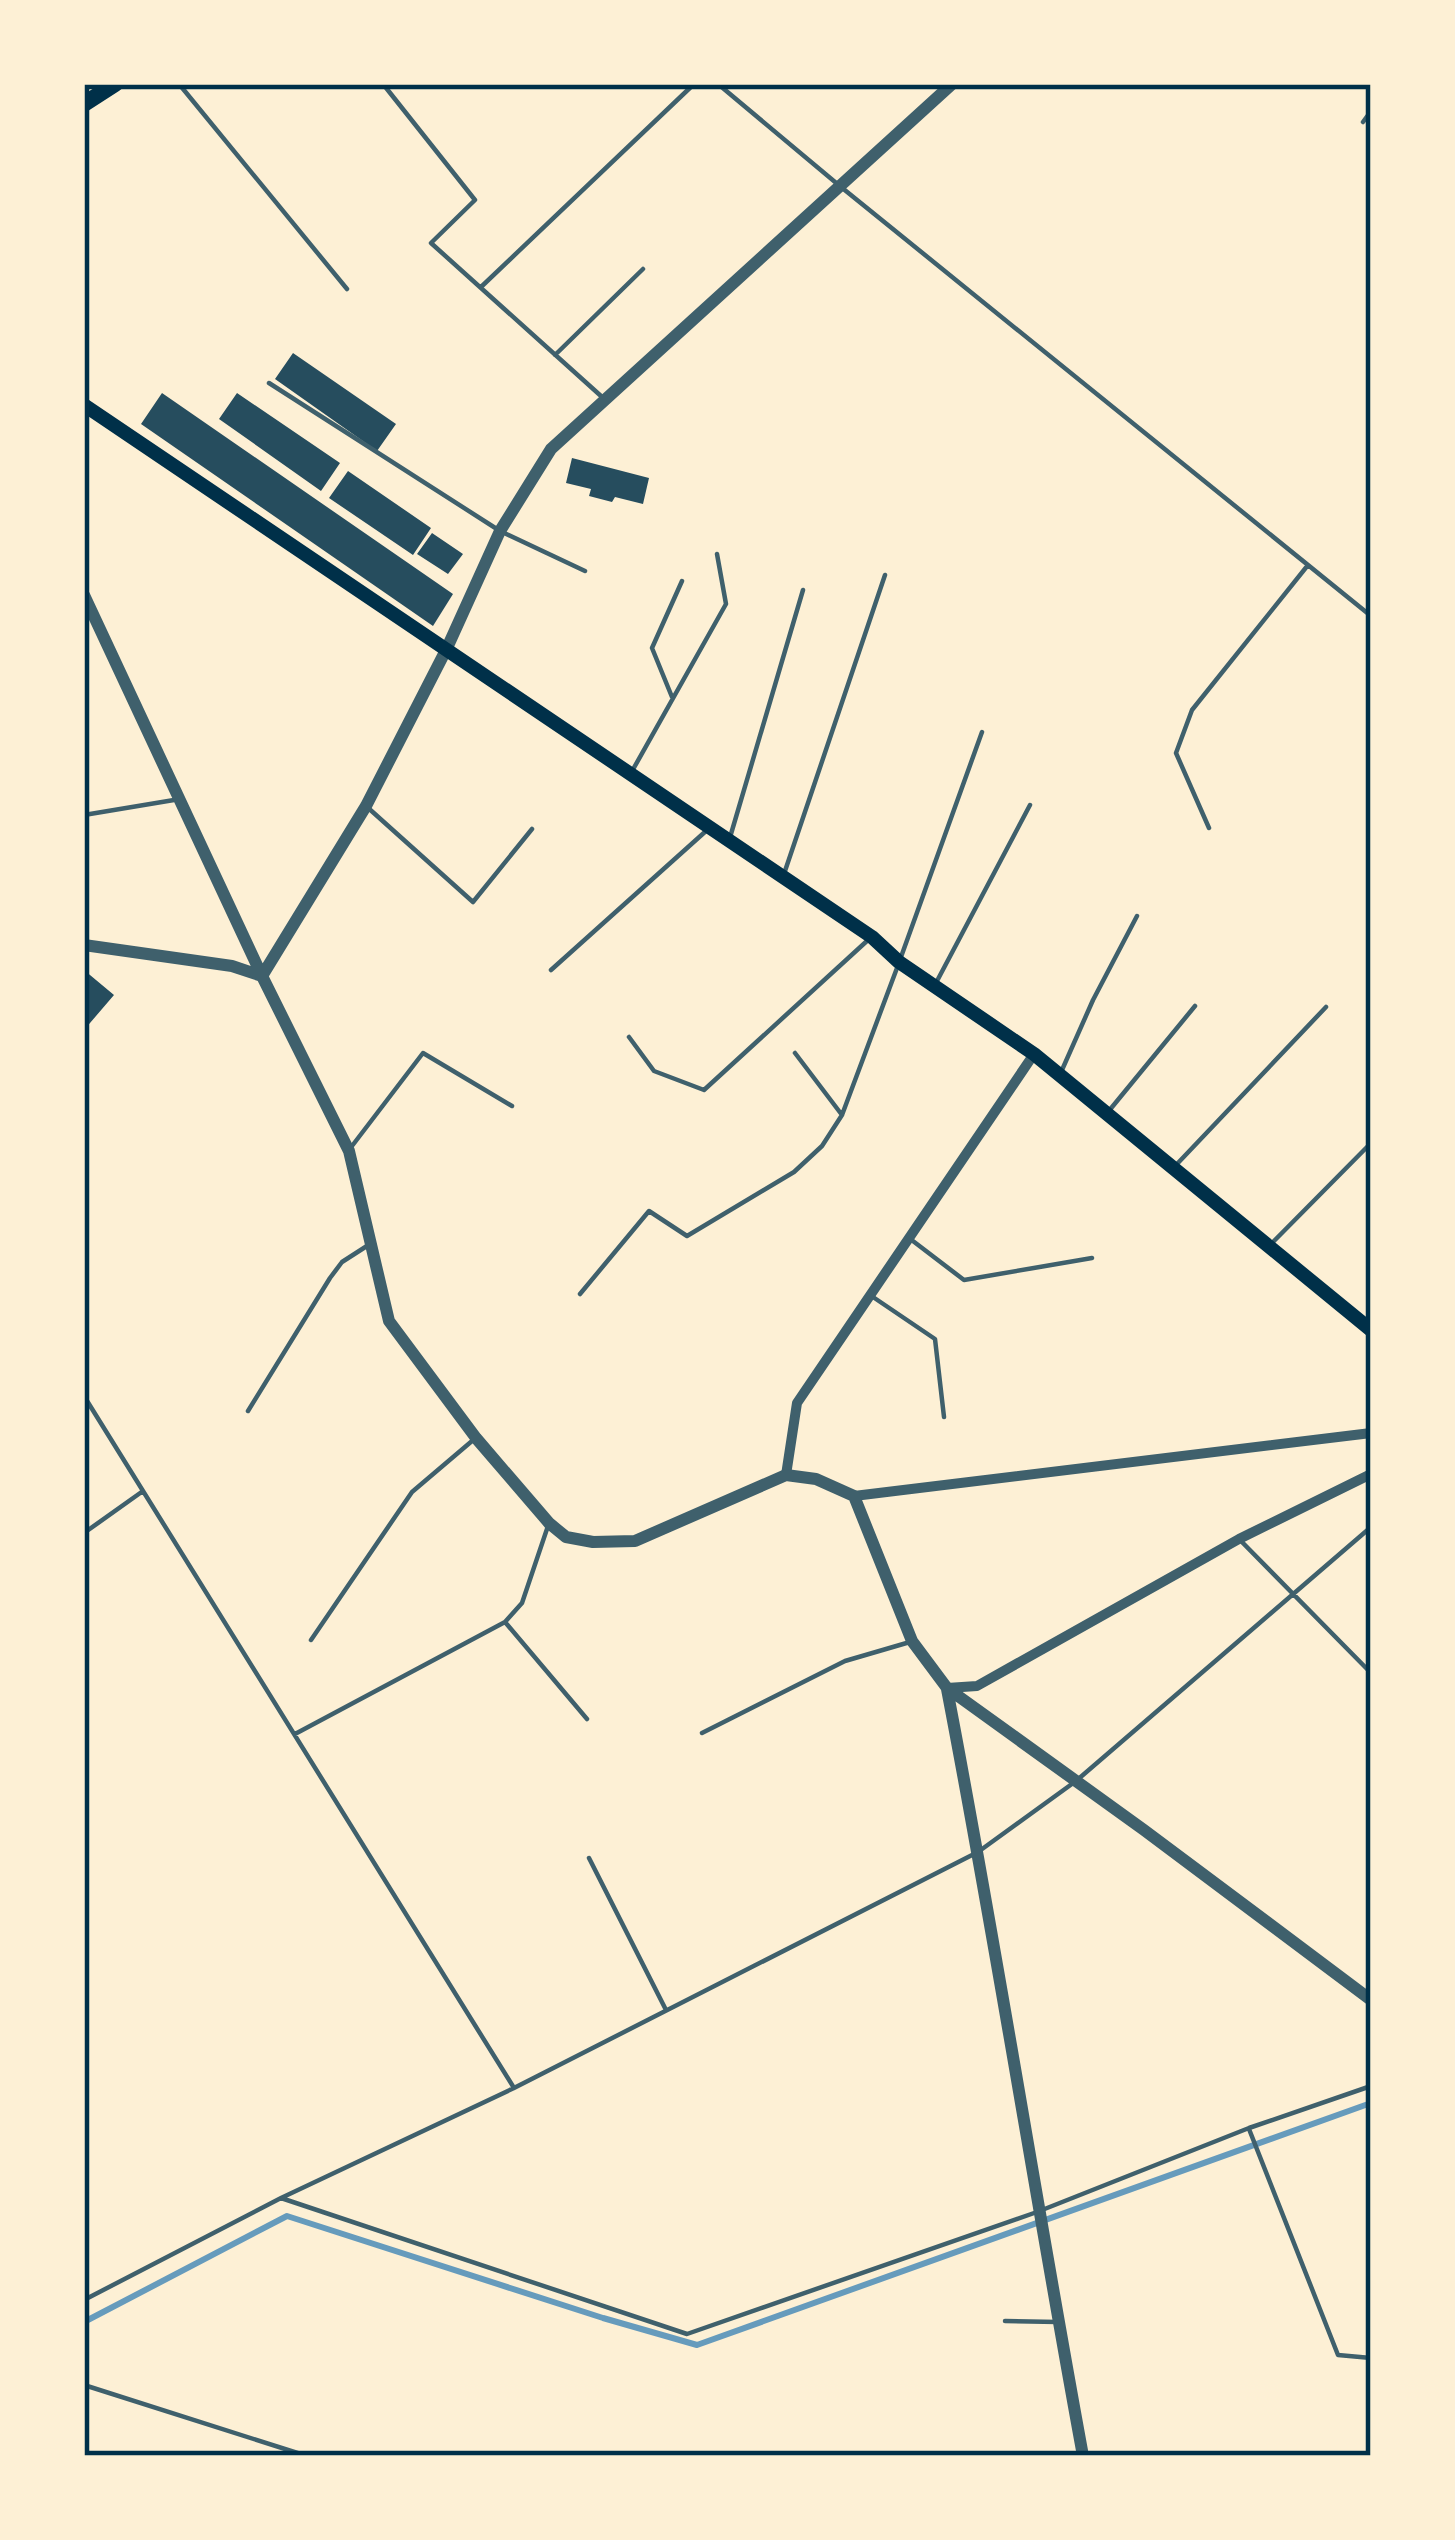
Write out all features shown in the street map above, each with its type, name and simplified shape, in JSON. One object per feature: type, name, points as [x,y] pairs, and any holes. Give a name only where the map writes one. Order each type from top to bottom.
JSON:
[{"type":"main road","points":[[84,104],[115,84]]},
{"type":"main road","points":[[84,405],[872,937],[899,962],[1034,1054],[1371,1330]]},
{"type":"street","points":[[262,976],[366,806],[447,648],[500,531],[551,449],[952,84]]},
{"type":"street","points":[[84,595],[349,1151],[389,1321],[476,1438],[566,1538],[634,1541],[786,1475],[816,1479],[854,1496],[1371,1433]]},
{"type":"street","points":[[84,945],[232,966],[262,976]]},
{"type":"street","points":[[786,1475],[797,1403],[1034,1054]]},
{"type":"street","points":[[947,1688],[977,1686],[1239,1539],[1371,1474]]},
{"type":"street","points":[[854,1496],[913,1641],[947,1688],[1371,2000]]},
{"type":"street","points":[[947,1688],[1083,2456]]},
{"type":"lane","points":[[179,84],[347,289]]},
{"type":"lane","points":[[382,84],[475,200],[431,243],[605,400]]},
{"type":"lane","points":[[481,288],[694,84]]},
{"type":"lane","points":[[718,84],[1371,616]]},
{"type":"lane","points":[[1363,122],[1371,111]]},
{"type":"lane","points":[[556,355],[643,269]]},
{"type":"lane","points":[[269,383],[500,531],[585,572]]},
{"type":"lane","points":[[631,773],[726,604],[717,554]]},
{"type":"lane","points":[[1209,828],[1176,753],[1192,710],[1308,566]]},
{"type":"lane","points":[[783,877],[885,575]]},
{"type":"lane","points":[[673,699],[652,648],[682,581]]},
{"type":"lane","points":[[729,840],[803,590]]},
{"type":"lane","points":[[580,1294],[649,1211],[687,1236],[794,1172],[822,1146],[842,1115],[982,732]]},
{"type":"lane","points":[[84,815],[180,799]]},
{"type":"lane","points":[[934,986],[1030,805]]},
{"type":"lane","points":[[366,806],[473,902],[532,829]]},
{"type":"lane","points":[[551,970],[711,827]]},
{"type":"lane","points":[[1060,1075],[1137,916]]},
{"type":"lane","points":[[629,1037],[654,1071],[704,1090],[872,937]]},
{"type":"lane","points":[[1107,1113],[1195,1006]]},
{"type":"lane","points":[[1174,1168],[1326,1007]]},
{"type":"lane","points":[[349,1151],[423,1053],[512,1106]]},
{"type":"lane","points":[[795,1053],[842,1115]]},
{"type":"lane","points":[[1269,1246],[1371,1143]]},
{"type":"lane","points":[[909,1238],[964,1280],[1092,1258]]},
{"type":"lane","points":[[248,1411],[342,1262],[370,1244]]},
{"type":"lane","points":[[870,1295],[935,1339],[944,1417]]},
{"type":"lane","points":[[84,1396],[514,2088]]},
{"type":"lane","points":[[311,1640],[412,1492],[476,1438]]},
{"type":"lane","points":[[84,1533],[143,1491]]},
{"type":"lane","points":[[295,1735],[505,1622],[522,1603],[548,1523]]},
{"type":"lane","points":[[84,2300],[978,1852],[1076,1781],[1371,1527]]},
{"type":"lane","points":[[1239,1539],[1371,1673]]},
{"type":"lane","points":[[505,1622],[587,1719]]},
{"type":"lane","points":[[702,1733],[845,1661],[913,1641]]},
{"type":"lane","points":[[589,1858],[666,2011]]},
{"type":"lane","points":[[281,2198],[687,2334],[1037,2212],[1249,2128],[1371,2086]]},
{"type":"lane","points":[[1249,2128],[1338,2355],[1371,2358]]},
{"type":"lane","points":[[1005,2321],[1058,2323]]},
{"type":"lane","points":[[84,2385],[307,2456]]},
{"type":"building","points":[[293,353],[396,424],[377,451],[275,379]]},
{"type":"building","points":[[162,393],[453,594],[433,626],[141,424]]},
{"type":"building","points":[[237,393],[340,463],[321,491],[219,419]]},
{"type":"building","points":[[572,458],[649,478],[643,504],[589,496],[591,489],[566,483]]},
{"type":"building","points":[[348,471],[431,528],[413,555],[329,498]]},
{"type":"building","points":[[432,533],[463,554],[448,574],[417,554]]},
{"type":"building","points":[[84,970],[114,995],[84,1030]]},
{"type":"waterway","points":[[84,2322],[287,2216],[697,2345],[1371,2103]]}]
